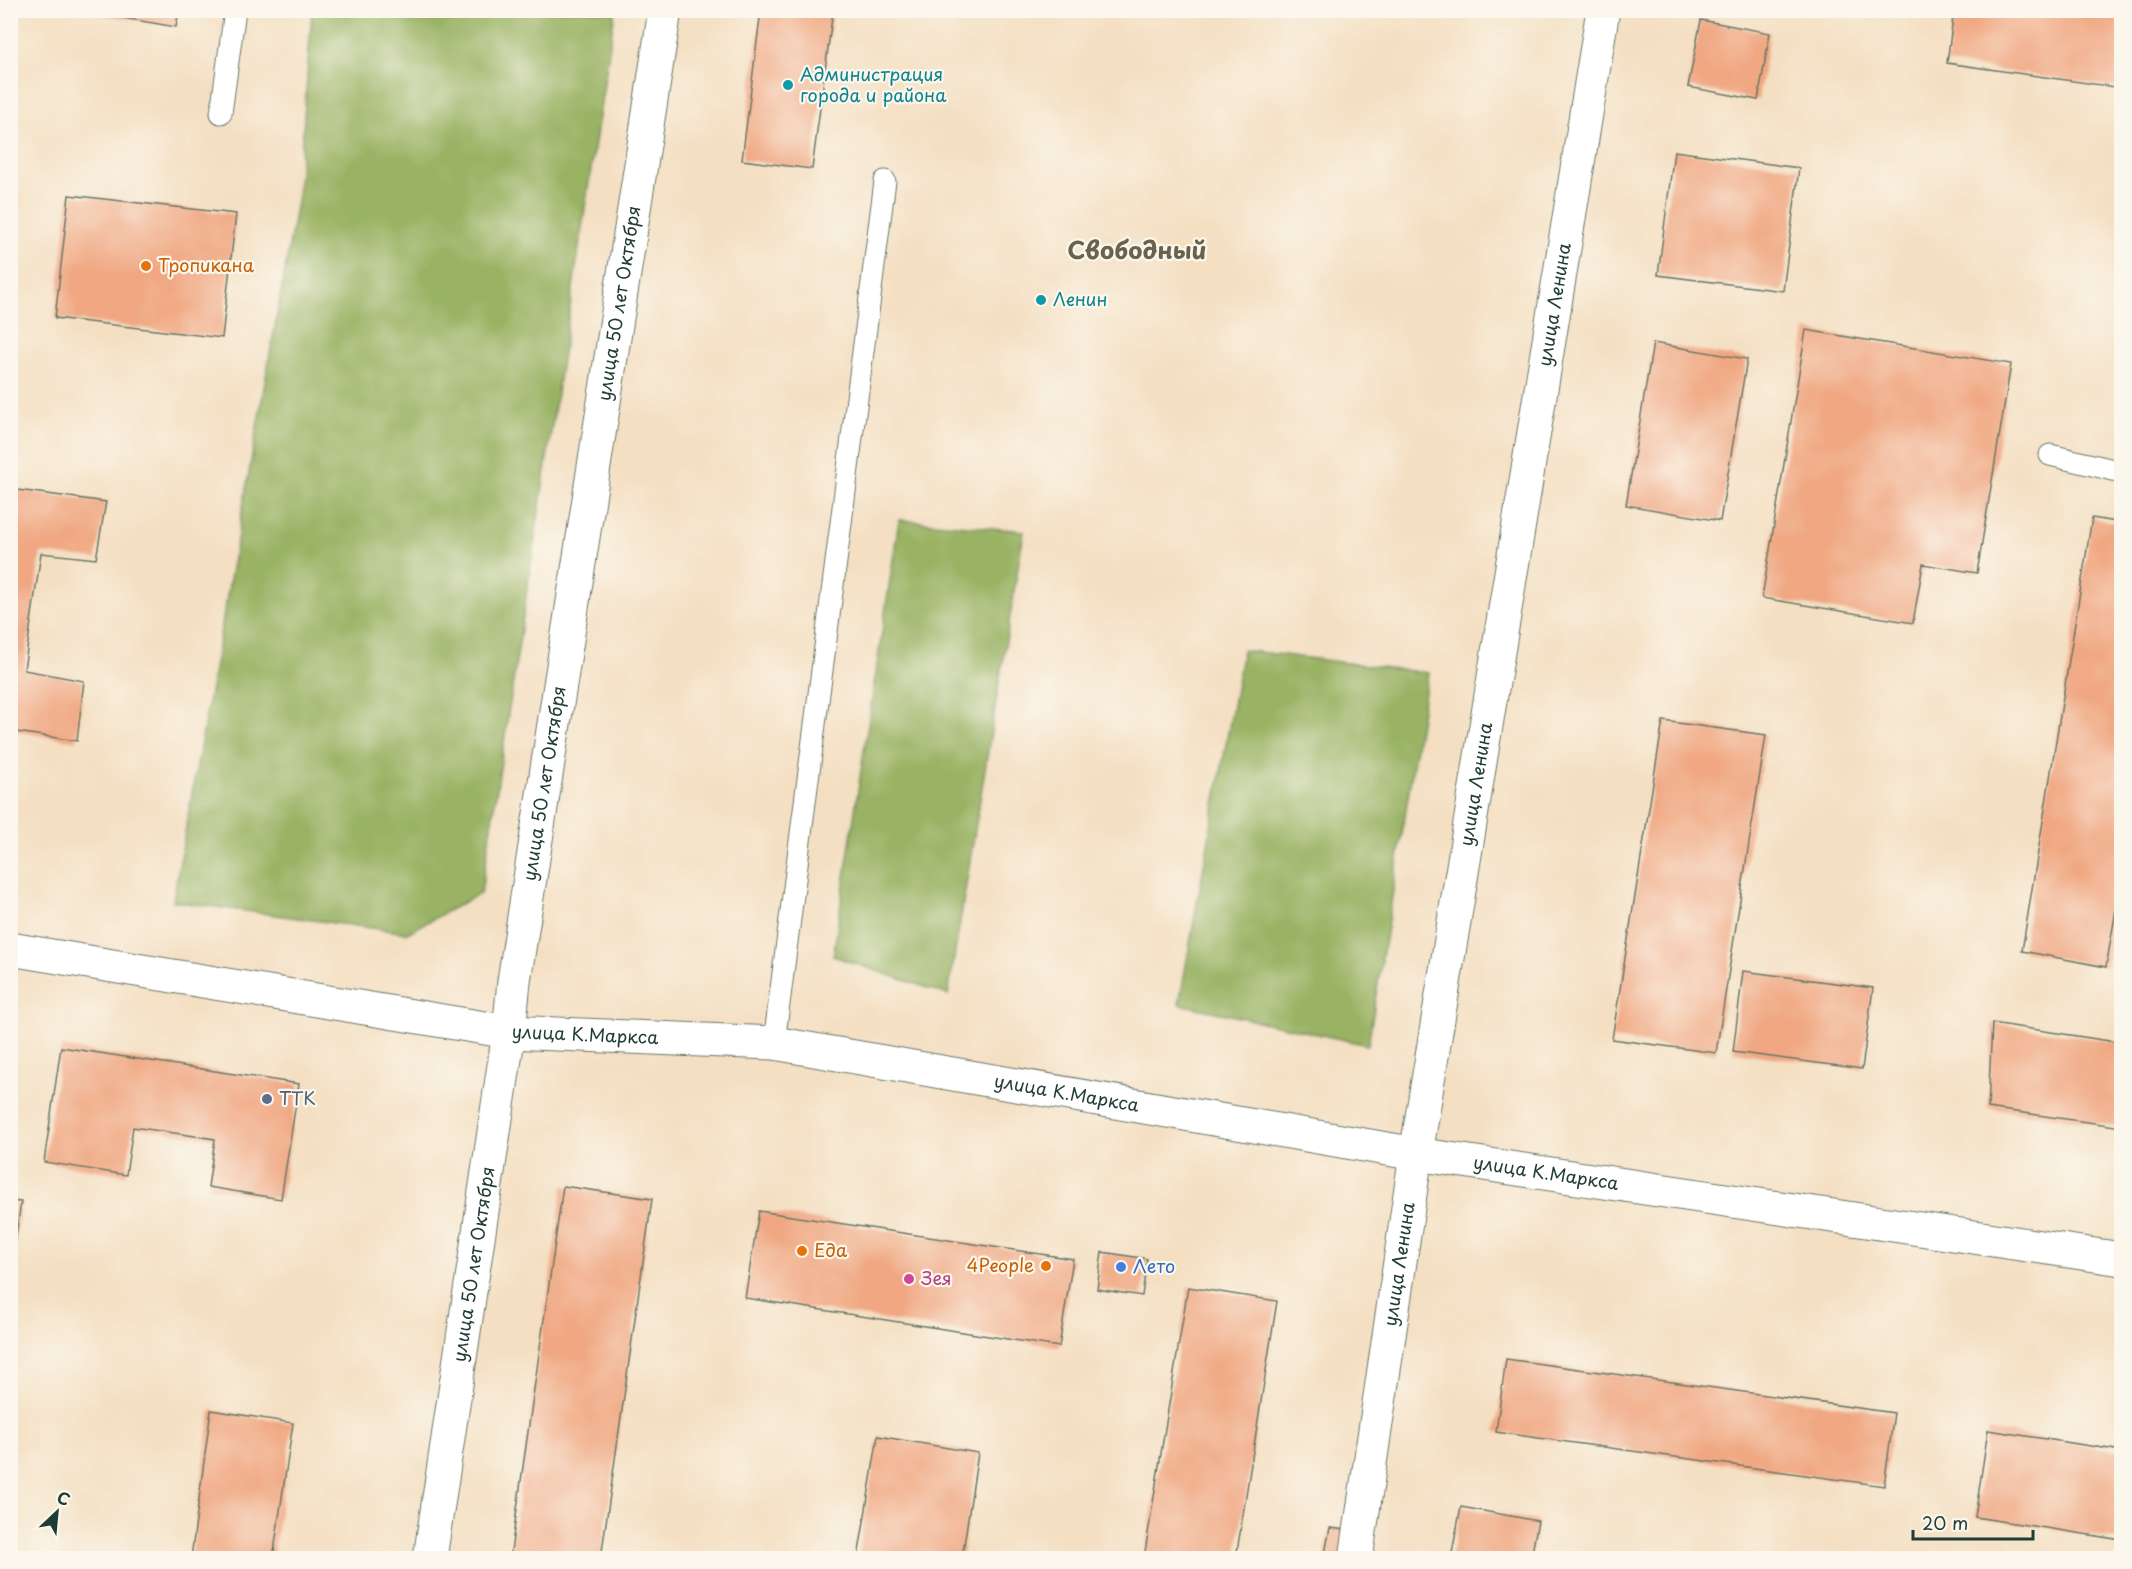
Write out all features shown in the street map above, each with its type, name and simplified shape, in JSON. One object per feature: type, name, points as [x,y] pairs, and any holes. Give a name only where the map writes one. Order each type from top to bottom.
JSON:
[{"type":"street","name":"улица 50 лет Октября","points":[[430,1558],[509,1032],[518,958],[665,10]]},
{"type":"street","name":"улица Ленина","points":[[1356,1558],[1416,1154],[1603,10]]},
{"type":"street","name":"улица К.Маркса","points":[[10,949],[509,1032],[774,1043],[1416,1154],[2121,1259]]},
{"type":"lane","points":[[221,113],[235,10]]},
{"type":"lane","points":[[774,1043],[885,182]]},
{"type":"lane","points":[[2050,455],[2121,472]]},
{"type":"green space","points":[[312,11],[615,11],[481,893],[407,933],[173,901],[298,196]]},
{"type":"green space","points":[[899,520],[1024,531],[948,995],[833,956]]},
{"type":"green space","points":[[1243,650],[1428,673],[1368,1045],[1179,1004]]},
{"type":"building","points":[[76,10],[179,10],[176,27]]},
{"type":"building","name":"Администрация города и района","points":[[761,10],[833,10],[812,169],[742,160]]},
{"type":"building","points":[[1954,10],[2122,10],[2122,88],[1947,63]]},
{"type":"building","points":[[1701,20],[1770,33],[1758,100],[1688,87]]},
{"type":"building","points":[[1674,151],[1799,168],[1783,291],[1658,275]]},
{"type":"building","name":"Тропикана","points":[[69,195],[236,214],[222,338],[55,318]]},
{"type":"building","points":[[1806,330],[2011,364],[1977,573],[1923,564],[1913,623],[1762,598]]},
{"type":"building","points":[[1653,343],[1747,359],[1720,521],[1626,505]]},
{"type":"building","points":[[10,489],[106,502],[96,559],[41,553],[24,670],[84,681],[77,741],[10,731]]},
{"type":"building","points":[[2092,518],[2122,523],[2122,876],[2106,967],[2022,951]]},
{"type":"building","points":[[1663,721],[1766,735],[1716,1053],[1612,1039]]},
{"type":"building","points":[[1743,971],[1873,988],[1862,1069],[1733,1052]]},
{"type":"building","points":[[1992,1023],[2122,1043],[2122,1127],[1988,1108]]},
{"type":"building","points":[[61,1047],[299,1084],[281,1199],[208,1187],[215,1139],[133,1127],[126,1175],[44,1162]]},
{"type":"building","points":[[563,1186],[652,1199],[601,1558],[510,1558]]},
{"type":"building","points":[[10,1201],[21,1202],[12,1263],[10,1263]]},
{"type":"building","name":"Зея","points":[[759,1211],[1073,1259],[1059,1347],[745,1298]]},
{"type":"building","points":[[1102,1252],[1147,1259],[1142,1296],[1097,1289]]},
{"type":"building","points":[[1188,1287],[1277,1301],[1236,1558],[1144,1558]]},
{"type":"building","points":[[1506,1359],[1894,1413],[1884,1486],[1496,1432]]},
{"type":"building","points":[[211,1410],[293,1423],[273,1558],[191,1558]]},
{"type":"building","points":[[1988,1430],[2122,1451],[2122,1540],[1975,1517]]},
{"type":"building","points":[[878,1436],[978,1453],[962,1558],[858,1558]]},
{"type":"building","points":[[1461,1507],[1538,1521],[1531,1558],[1451,1558]]},
{"type":"building","points":[[1330,1528],[1348,1530],[1343,1558],[1324,1558]]},
{"type":"place","name":"Администрация города и района","points":[[788,85]]},
{"type":"place","name":"Тропикана","points":[[146,266]]},
{"type":"place","name":"Ленин","points":[[1041,300]]},
{"type":"place","name":"ТТК","points":[[267,1099]]},
{"type":"place","name":"Еда","points":[[802,1251]]},
{"type":"place","name":"4People","points":[[1046,1266]]},
{"type":"place","name":"Лето","points":[[1121,1267]]},
{"type":"place","name":"Зея","points":[[909,1279]]},
{"type":"district","name":"Свободный","points":[[1137,251]]}]
